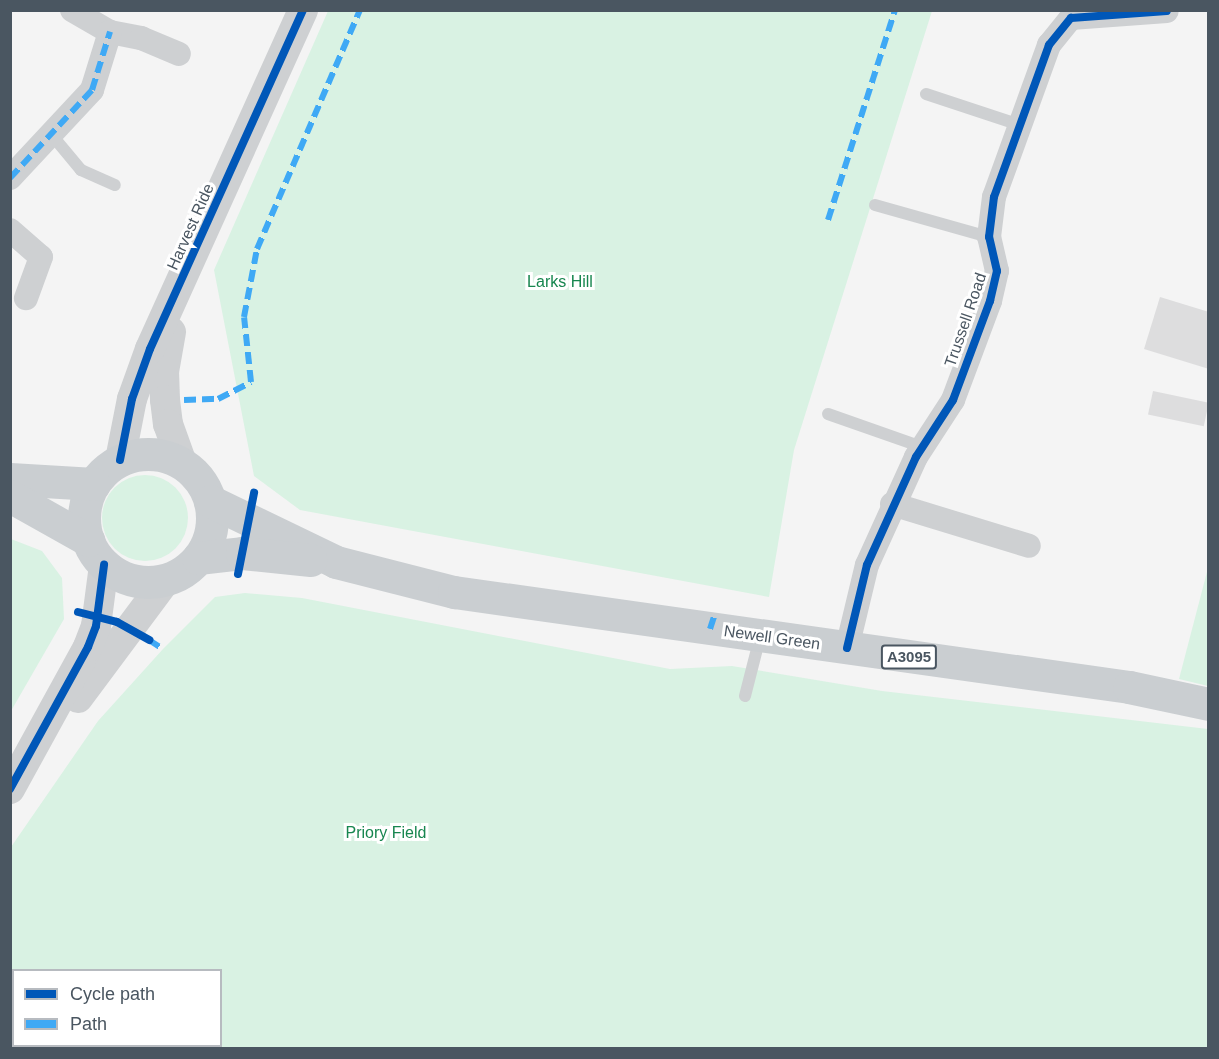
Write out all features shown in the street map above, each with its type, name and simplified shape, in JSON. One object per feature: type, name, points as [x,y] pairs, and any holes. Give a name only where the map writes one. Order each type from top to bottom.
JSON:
[{"type":"main road","points":[[10,496],[96,552],[129,579],[166,580],[198,558],[212,526],[210,501],[199,479],[182,463],[145,454],[120,460],[94,484],[85,508],[96,552]]},
{"type":"main road","points":[[10,479],[94,484]]},
{"type":"main road","name":"Newell Green","points":[[210,501],[336,562]]},
{"type":"main road","name":"Newell Green","points":[[198,558],[242,553],[336,562],[454,592],[1129,687],[1209,704]]},
{"type":"street","points":[[72,10],[110,32],[141,38],[179,54]]},
{"type":"street","name":"Harvest Ride","points":[[120,460],[132,399],[303,10]]},
{"type":"street","name":"Trussell Road","points":[[847,648],[867,565],[892,504],[922,447],[953,400],[990,301],[997,271],[989,237],[994,197],[1049,45],[1069,14],[1167,11]]},
{"type":"street","points":[[10,178],[92,90],[110,32]]},
{"type":"street","points":[[10,230],[41,257],[26,298]]},
{"type":"street","name":"Harvest Ride","points":[[182,463],[168,424],[164,371],[187,271]]},
{"type":"street","points":[[892,504],[1029,546]]},
{"type":"street","points":[[10,789],[96,626],[96,552]]},
{"type":"street","points":[[34,747],[72,706],[166,580]]},
{"type":"lane","points":[[926,94],[1020,125]]},
{"type":"lane","points":[[51,134],[81,170],[115,185]]},
{"type":"lane","points":[[875,205],[989,237]]},
{"type":"lane","points":[[828,414],[922,447]]},
{"type":"lane","points":[[745,696],[760,636]]},
{"type":"green space","name":"Larks Hill","points":[[328,11],[932,11],[794,450],[769,597],[300,510],[254,476],[214,270]]},
{"type":"green space","points":[[137,475],[153,475],[176,487],[185,501],[188,518],[185,535],[176,549],[153,561],[137,561],[121,554],[109,542],[102,526],[102,510],[109,494],[121,482]]},
{"type":"green space","points":[[11,539],[42,551],[62,578],[64,619],[11,711]]},
{"type":"green space","points":[[1208,568],[1208,686],[1179,679]]},
{"type":"green space","name":"Priory Field","points":[[245,593],[302,598],[670,669],[732,666],[882,691],[1208,729],[1208,1048],[11,1048],[11,847],[98,721],[163,649],[215,597]]},
{"type":"building","points":[[1160,297],[1209,312],[1209,369],[1144,349]]},
{"type":"building","points":[[1153,391],[1208,403],[1204,426],[1148,414]]},
{"type":"marked path","points":[[184,400],[218,399],[251,382],[244,317],[257,249],[360,10]]},
{"type":"marked path","points":[[828,220],[895,10]]},
{"type":"marked path","points":[[10,178],[92,90],[110,32]]},
{"type":"marked path","points":[[710,629],[715,614]]},
{"type":"marked path","points":[[149,640],[163,649]]},
{"type":"cycle path","points":[[120,460],[132,399],[150,349],[303,10]]},
{"type":"cycle path","points":[[847,648],[867,565],[916,457],[953,400],[990,301],[997,271],[989,237],[994,197],[1049,45],[1071,18],[1167,11]]},
{"type":"cycle path","points":[[238,574],[254,493]]},
{"type":"cycle path","points":[[10,789],[88,647],[96,626],[104,565]]},
{"type":"cycle path","points":[[78,612],[117,622],[149,640]]}]
